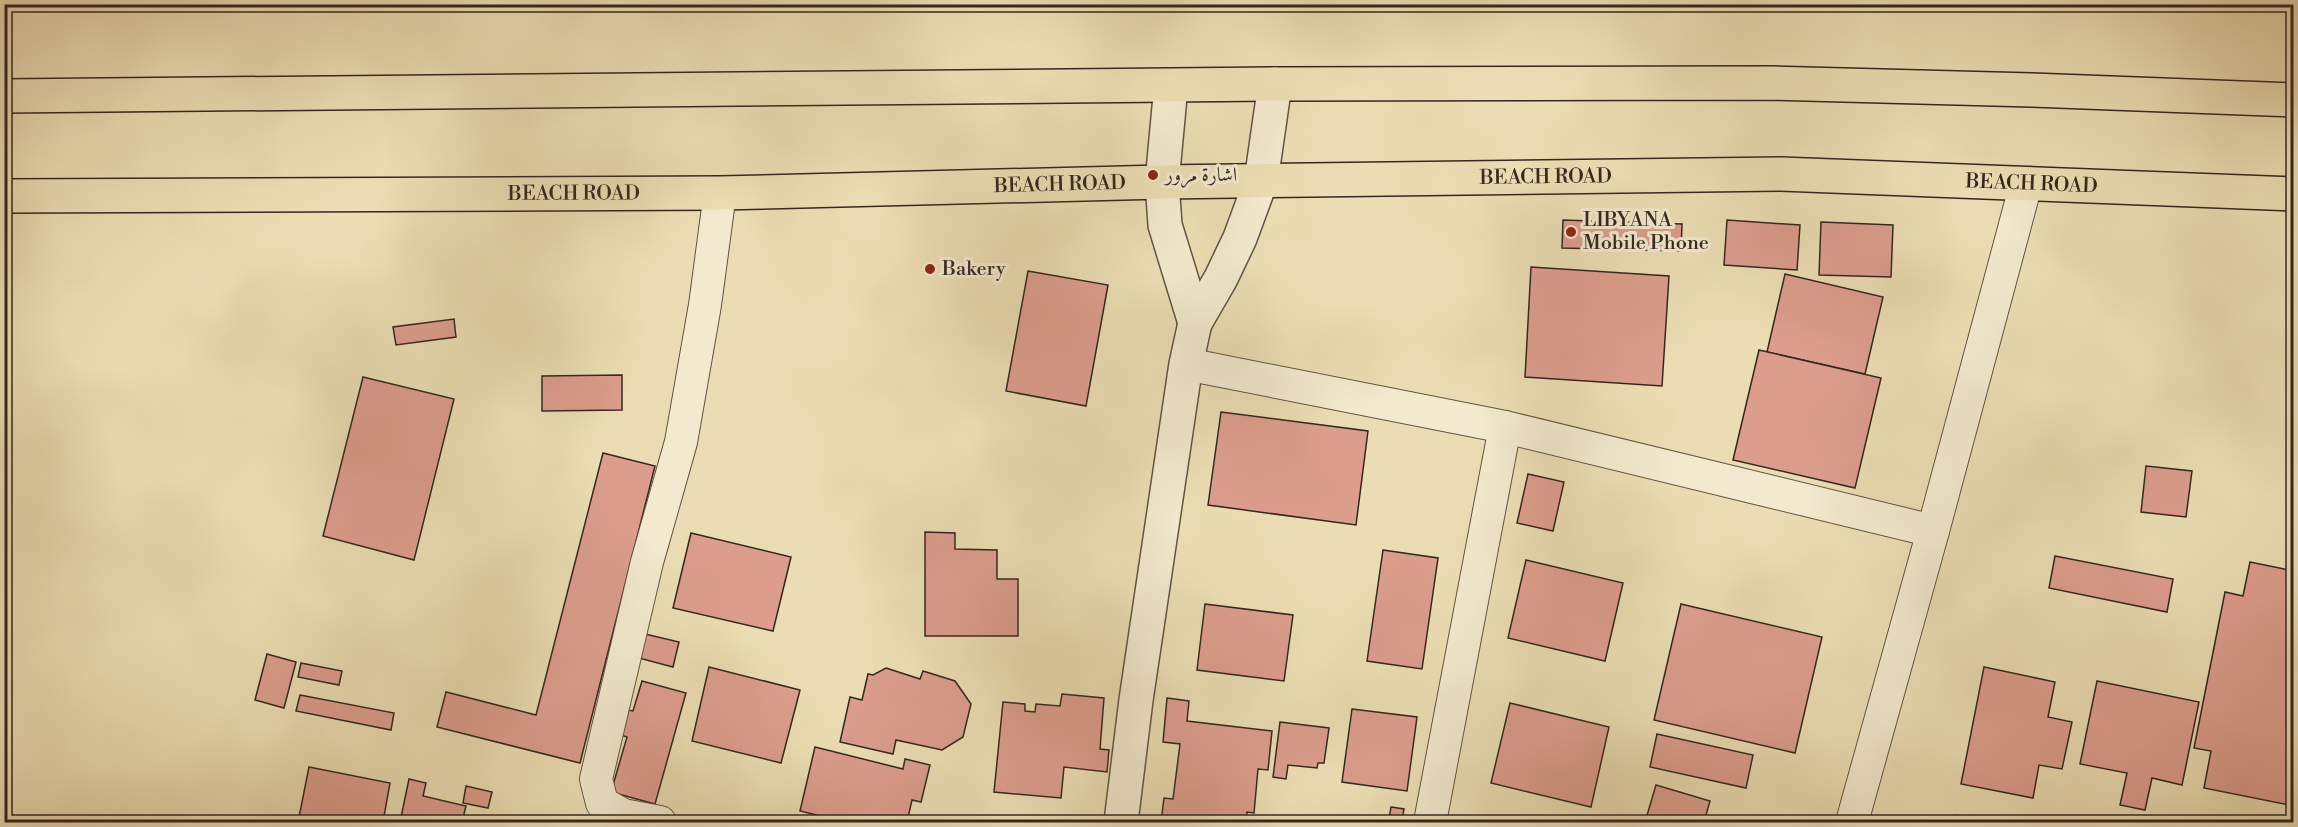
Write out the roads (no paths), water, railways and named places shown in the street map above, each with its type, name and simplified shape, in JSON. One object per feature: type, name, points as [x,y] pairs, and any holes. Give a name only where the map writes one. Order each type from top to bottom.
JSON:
[{"type":"highway","points":[[4,96],[1275,84],[1772,83],[2294,100]]},
{"type":"highway","name":"BEACH ROAD","points":[[4,196],[720,193],[1162,182],[1781,174],[2294,194]]},
{"type":"street","points":[[1121,822],[1136,700],[1186,364],[1195,323],[1221,278],[1240,238],[1262,181],[1275,84]]},
{"type":"street","points":[[1171,86],[1162,182],[1165,225],[1195,323]]},
{"type":"street","points":[[1852,822],[2026,184]]},
{"type":"street","points":[[660,822],[623,815],[602,803],[596,779],[647,562],[681,442],[705,305],[720,193]]},
{"type":"street","points":[[1186,364],[1505,427],[1933,531]]},
{"type":"street","points":[[1430,822],[1505,427]]},
{"type":"place","name":"اشارة مرور","points":[[1153,175]]},
{"type":"place","name":"LIBYANA Mobile Phone","points":[[1571,232]]},
{"type":"place","name":"Bakery","points":[[930,269]]}]
